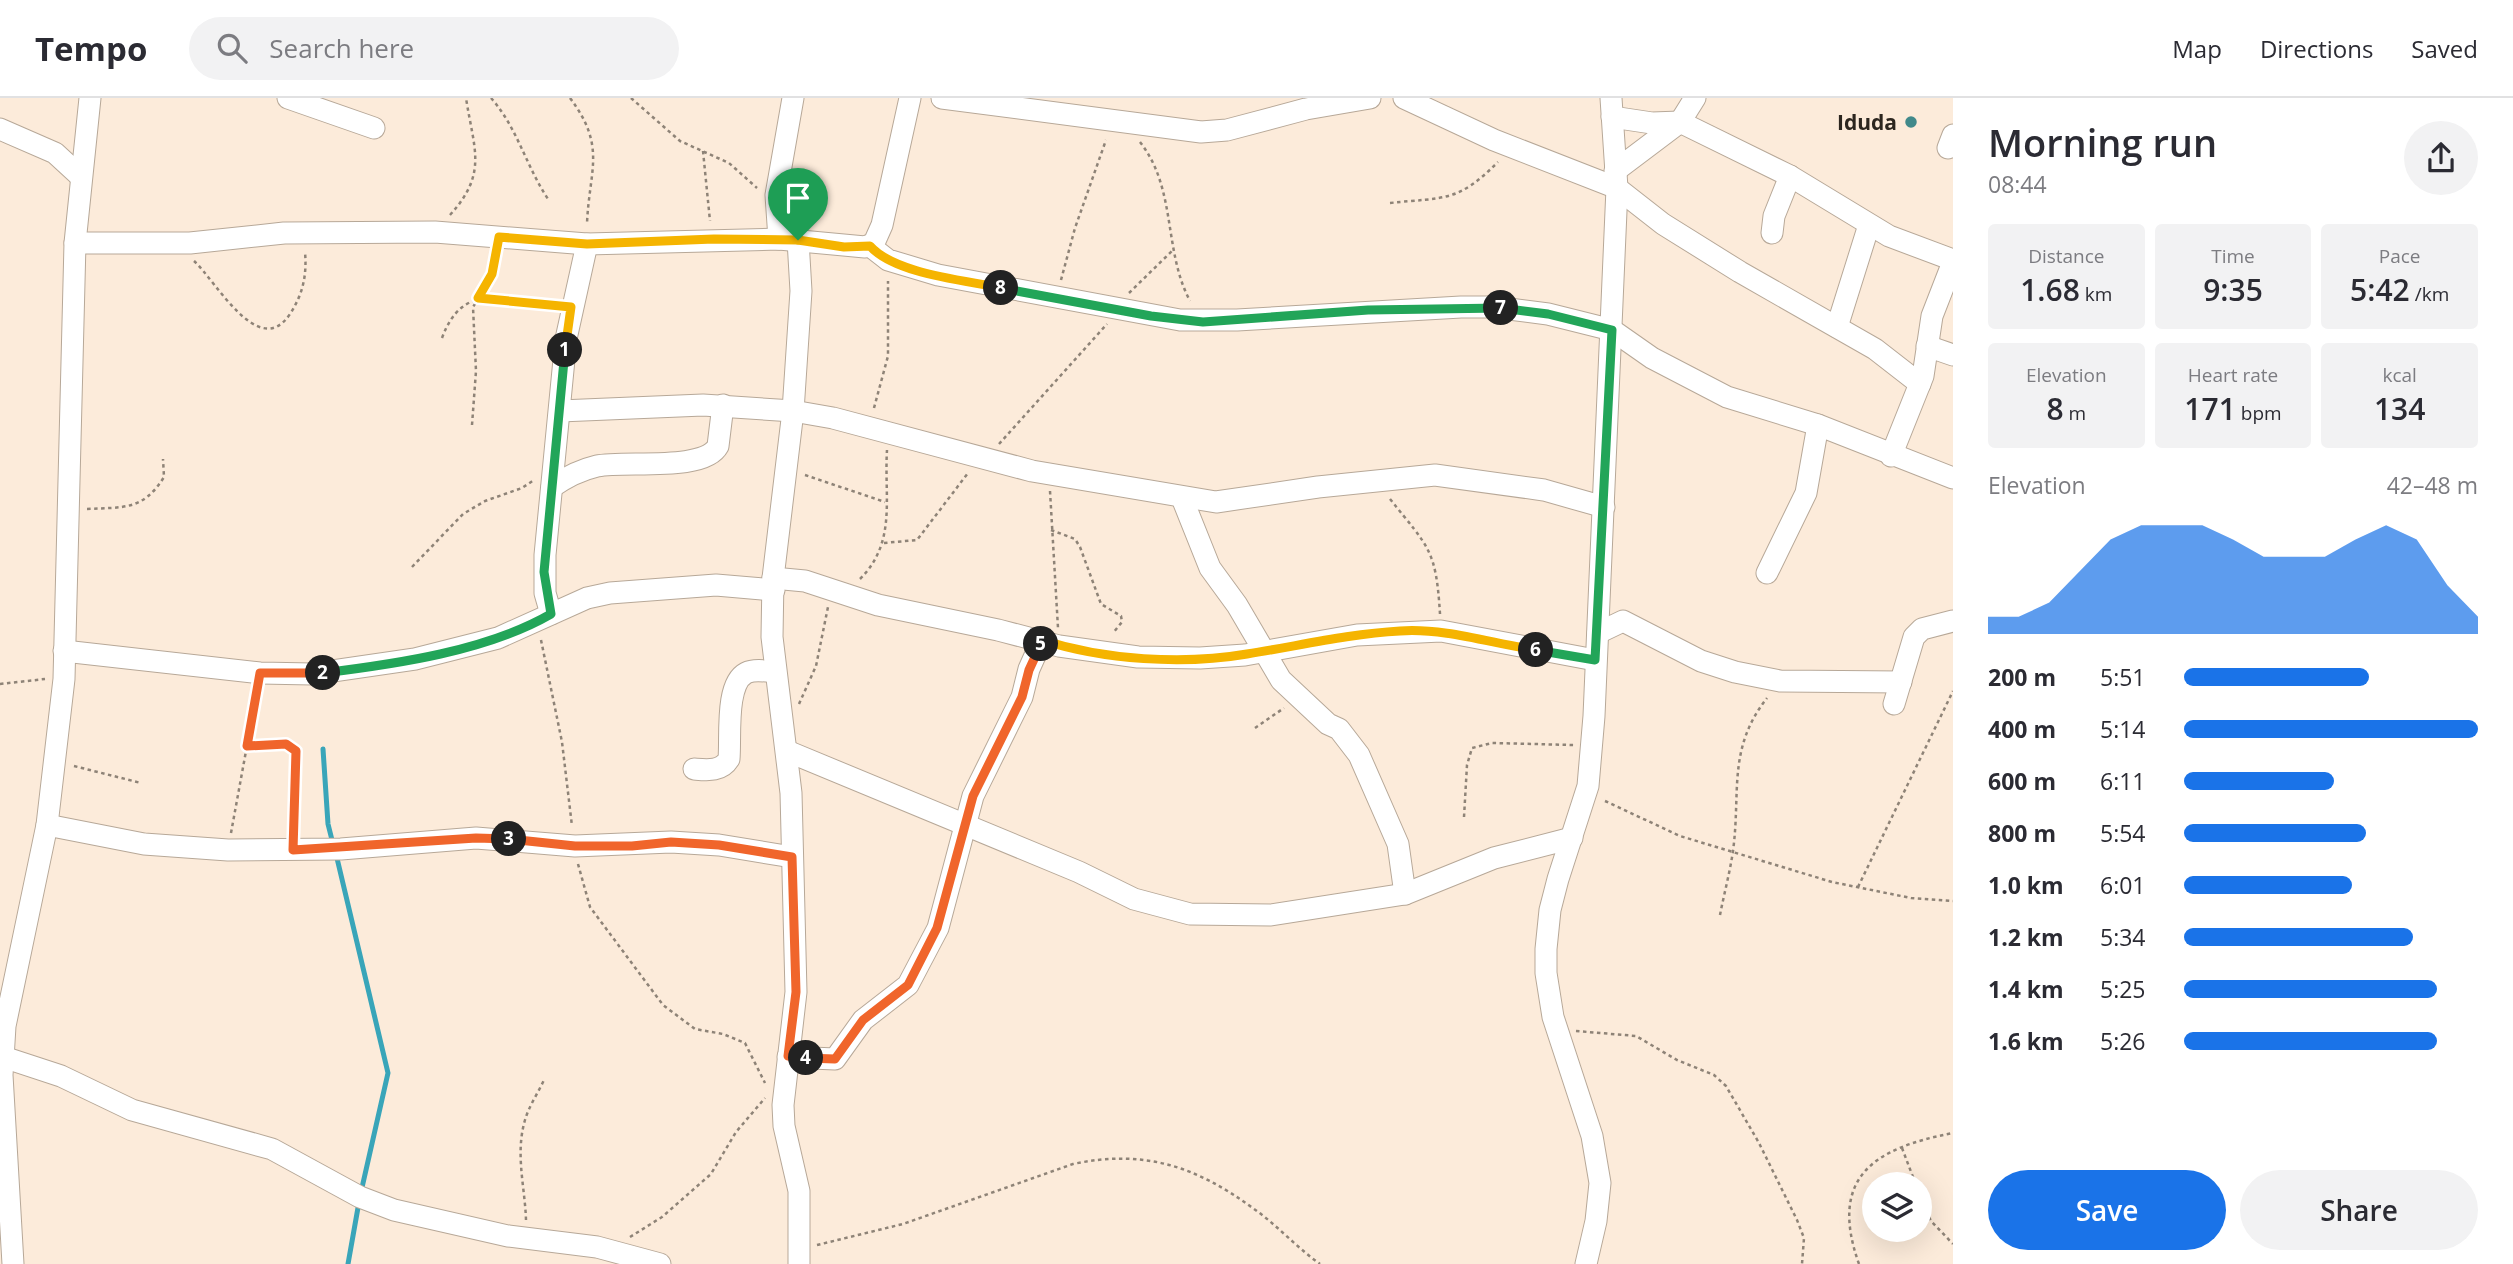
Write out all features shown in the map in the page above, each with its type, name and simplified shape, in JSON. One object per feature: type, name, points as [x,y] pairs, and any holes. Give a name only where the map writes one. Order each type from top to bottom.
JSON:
[{"type":"street","points":[[13,1264],[4,1145],[2,1028],[47,825],[64,679],[75,243],[90,98]]},
{"type":"street","points":[[288,98],[374,128]]},
{"type":"street","points":[[793,98],[776,195],[801,291],[793,411],[773,584],[774,671],[787,751],[796,992],[783,1094],[784,1126],[799,1191],[800,1256]]},
{"type":"street","points":[[870,246],[882,225],[909,98]]},
{"type":"street","points":[[942,98],[1179,130],[1227,130],[1306,109],[1370,98]]},
{"type":"street","points":[[1616,180],[1679,122],[1695,98]]},
{"type":"street","points":[[1402,99],[1513,147],[1616,180],[1663,224],[1796,306],[1875,349],[1920,384]]},
{"type":"street","points":[[1586,1264],[1596,1221],[1600,1183],[1588,1124],[1559,1033],[1546,973],[1546,950],[1550,910],[1586,792],[1591,747],[1612,330],[1616,180],[1612,108],[1653,123],[1679,122],[1790,176],[1869,225],[1953,261],[1932,316],[1920,384],[1891,456]]},
{"type":"street","points":[[0,129],[55,152],[80,176]]},
{"type":"street","points":[[1772,233],[1774,216],[1790,176]]},
{"type":"street","points":[[1838,327],[1869,225]]},
{"type":"street","points":[[75,243],[174,244],[297,233],[435,232],[587,244],[714,239],[789,240],[844,247],[870,246],[888,260],[938,275],[1115,310],[1203,322],[1368,310],[1493,307],[1548,314],[1612,330],[1652,358],[1727,397],[1818,425],[1891,456],[1953,478]]},
{"type":"street","points":[[543,619],[544,572],[571,307],[587,244]]},
{"type":"street","points":[[1927,346],[1953,355]]},
{"type":"street","points":[[560,411],[723,405],[793,411],[859,425],[1050,475],[1216,502],[1435,475],[1544,490],[1604,507]]},
{"type":"street","points":[[552,487],[565,478],[596,466],[684,462],[708,456],[718,446],[723,405]]},
{"type":"street","points":[[1767,573],[1806,493],[1818,425]]},
{"type":"street","points":[[1182,498],[1210,568],[1237,605],[1281,680],[1328,724],[1339,729],[1359,755],[1398,844],[1405,894]]},
{"type":"street","points":[[64,651],[260,673],[312,674],[382,665],[498,638],[587,598],[653,588],[805,581],[904,612],[1091,650],[1170,658],[1264,651],[1357,635],[1441,631],[1595,660]]},
{"type":"street","points":[[1599,602],[1623,621],[1700,661],[1780,681],[1901,682]]},
{"type":"street","points":[[1598,633],[1623,621]]},
{"type":"street","points":[[1895,704],[1914,637],[1922,629],[1953,621]]},
{"type":"street","points":[[788,1056],[835,1059],[863,1020],[908,985],[937,928],[957,864],[964,825],[973,796],[1022,697],[1029,670],[1047,642]]},
{"type":"street","points":[[694,769],[717,769],[725,766],[729,759],[733,691],[740,678],[748,671],[774,671]]},
{"type":"street","points":[[787,751],[1079,872],[1134,900],[1190,914],[1271,915],[1405,894],[1494,858],[1572,838]]},
{"type":"street","points":[[47,825],[145,844],[228,850],[341,849],[476,838],[575,846],[632,846],[671,842],[719,845],[792,857]]},
{"type":"street","points":[[3,1057],[61,1076],[132,1110],[272,1149],[360,1196],[394,1210],[526,1238],[611,1250],[660,1264]]},
{"type":"path","points":[[435,232],[468,193],[476,171],[466,98]]},
{"type":"path","points":[[491,98],[510,122],[531,173],[548,199]]},
{"type":"path","points":[[570,98],[587,125],[595,148],[587,244]]},
{"type":"path","points":[[631,98],[680,141],[729,163],[756,188],[776,195]]},
{"type":"path","points":[[1052,298],[1117,121],[1156,164],[1164,190],[1174,249],[1188,297],[1203,322]]},
{"type":"path","points":[[1390,203],[1450,197],[1468,190],[1513,147]]},
{"type":"path","points":[[703,152],[705,189],[714,239]]},
{"type":"path","points":[[191,259],[248,322],[261,328],[275,328],[284,323],[292,311],[305,283],[305,250],[297,233]]},
{"type":"path","points":[[472,425],[476,371],[473,307],[492,274],[499,237]]},
{"type":"path","points":[[884,543],[916,540],[978,456],[995,449],[1089,348],[1137,284],[1174,249]]},
{"type":"path","points":[[859,425],[866,423],[874,408],[888,356],[888,260]]},
{"type":"path","points":[[442,338],[458,307],[478,298],[571,307]]},
{"type":"path","points":[[784,727],[801,701],[816,666],[839,591],[873,566],[884,543],[888,433]]},
{"type":"path","points":[[67,511],[133,506],[141,503],[164,478],[163,459]]},
{"type":"path","points":[[412,567],[463,514],[485,500],[522,488],[556,460]]},
{"type":"path","points":[[785,469],[885,502]]},
{"type":"path","points":[[1047,642],[1056,638],[1058,618],[1050,530],[1050,475]]},
{"type":"path","points":[[1377,481],[1429,545],[1436,568],[1441,631]]},
{"type":"path","points":[[1050,530],[1075,539],[1101,604],[1121,617],[1119,627],[1091,650]]},
{"type":"path","points":[[543,619],[580,877],[590,906],[608,936],[663,1005],[695,1029],[723,1034],[748,1046],[784,1126]]},
{"type":"path","points":[[228,850],[260,673]]},
{"type":"path","points":[[0,684],[64,679]]},
{"type":"path","points":[[1720,915],[1733,851],[1740,750],[1751,718],[1780,681]]},
{"type":"path","points":[[1858,887],[1953,691]]},
{"type":"path","points":[[1255,728],[1280,713],[1294,695]]},
{"type":"path","points":[[1464,817],[1467,765],[1472,748],[1492,743],[1557,743],[1591,747]]},
{"type":"path","points":[[247,746],[286,744],[296,751],[301,850]]},
{"type":"path","points":[[54,761],[141,783]]},
{"type":"path","points":[[1586,792],[1680,836],[1858,887],[1910,898],[1953,901]]},
{"type":"path","points":[[1559,1033],[1600,1031],[1636,1036],[1677,1060],[1714,1075],[1726,1086],[1759,1143],[1797,1220],[1804,1238],[1802,1264]]},
{"type":"path","points":[[526,1238],[520,1173],[521,1138],[524,1121],[544,1080]]},
{"type":"path","points":[[611,1250],[662,1217],[711,1174],[736,1132],[769,1093]]},
{"type":"path","points":[[1859,1264],[1853,1248],[1851,1214],[1854,1184],[1869,1164],[1902,1148],[1953,1133]]},
{"type":"path","points":[[1902,1148],[1911,1172]]},
{"type":"path","points":[[800,1256],[1073,1164],[1100,1158],[1138,1157],[1185,1168],[1244,1202],[1320,1264]]},
{"type":"path","points":[[1932,1222],[1953,1244]]},
{"type":"waterway","points":[[323,749],[328,824],[333,844]]},
{"type":"waterway","points":[[336,854],[388,1073],[361,1192]]},
{"type":"waterway","points":[[348,1264],[359,1202]]},
{"type":"place","name":"Iduda","points":[[1911,122]]},
{"type":"route","points":[[499,237],[587,244],[714,239],[798,240],[844,247],[870,246],[888,260],[938,275],[1180,320],[1203,322],[1368,310],[1493,307],[1548,314],[1582,325],[1612,330],[1595,660],[1509,646],[1441,631],[1357,635],[1245,655],[1200,658],[1138,657],[1059,646],[1042,640],[1029,670],[1022,697],[973,796],[964,825],[957,864],[937,928],[908,985],[863,1020],[841,1053],[832,1061],[788,1056],[794,1026],[796,992],[792,857],[719,845],[671,842],[632,846],[575,846],[555,842],[476,838],[396,846],[293,850],[296,751],[286,744],[247,746],[260,673],[312,674],[415,659],[517,632],[551,614],[545,593],[545,555],[571,307],[478,298],[484,293],[492,274],[499,237]]}]
